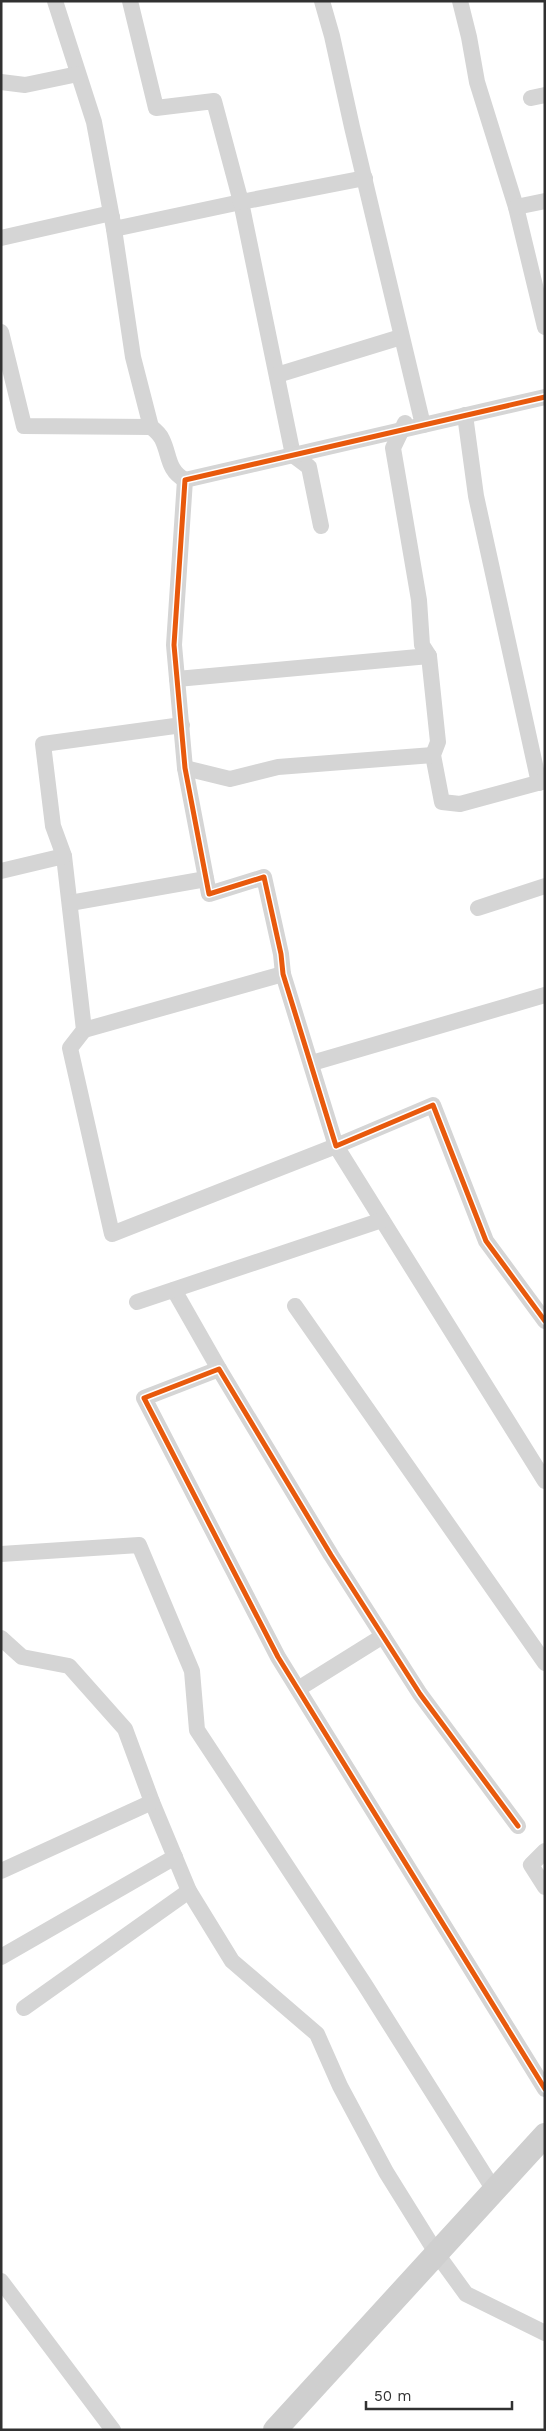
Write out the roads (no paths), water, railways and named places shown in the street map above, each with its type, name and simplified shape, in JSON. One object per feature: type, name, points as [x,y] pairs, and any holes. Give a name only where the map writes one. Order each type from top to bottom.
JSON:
[{"type":"street","points":[[55,1],[94,122],[113,223],[133,357],[151,427],[162,438],[168,461],[176,475],[184,480],[404,425],[423,425],[545,397]]},
{"type":"street","points":[[130,1],[156,108],[214,101],[241,202],[293,454],[309,467],[322,526]]},
{"type":"street","points":[[322,1],[423,425]]},
{"type":"street","points":[[460,1],[470,36],[477,82],[540,285],[545,327]]},
{"type":"street","points":[[1,82],[25,85],[78,74]]},
{"type":"street","points":[[113,223],[241,202],[365,178]]},
{"type":"street","points":[[516,207],[545,201]]},
{"type":"street","points":[[1,238],[107,214],[113,223]]},
{"type":"street","points":[[1,332],[24,426],[151,427]]},
{"type":"street","points":[[276,375],[401,337]]},
{"type":"street","points":[[404,425],[393,448],[419,600],[422,645],[428,656],[438,742],[433,755],[442,802],[460,804],[542,782],[476,496],[466,415]]},
{"type":"street","points":[[184,480],[174,645],[185,768],[209,894],[264,877],[281,954],[283,974],[312,1063],[336,1146],[545,1481]]},
{"type":"street","points":[[177,679],[428,656]]},
{"type":"street","points":[[84,1030],[64,856],[53,826],[43,744],[182,725]]},
{"type":"street","points":[[185,768],[230,778],[278,767],[433,755]]},
{"type":"street","points":[[1,871],[64,856]]},
{"type":"street","points":[[70,903],[206,879]]},
{"type":"street","points":[[478,908],[545,886]]},
{"type":"street","points":[[283,974],[84,1030],[70,1048],[112,1234],[336,1146],[433,1105],[486,1241],[545,1321]]},
{"type":"street","points":[[312,1063],[493,1008],[545,995]]},
{"type":"street","points":[[137,1302],[382,1220]]},
{"type":"street","points":[[174,1290],[219,1369],[331,1555],[420,1694],[518,1826]]},
{"type":"street","points":[[295,1306],[545,1663]]},
{"type":"street","points":[[219,1369],[144,1398],[278,1657],[545,2089]]},
{"type":"street","points":[[1,1554],[139,1545],[192,1671],[197,1730],[364,1985],[494,2190]]},
{"type":"street","points":[[298,1689],[383,1636]]},
{"type":"street","points":[[1,1638],[22,1657],[69,1666],[125,1728],[188,1891],[232,1961],[317,2034],[340,2086],[386,2172],[437,2254],[466,2294],[545,2334]]},
{"type":"street","points":[[1,1871],[152,1802]]},
{"type":"street","points":[[545,1851],[531,1865],[545,1888]]},
{"type":"street","points":[[1,1957],[175,1857]]},
{"type":"street","points":[[24,2008],[188,1891]]},
{"type":"street","points":[[275,2430],[545,2135]]},
{"type":"street","points":[[1,2281],[113,2430]]}]
